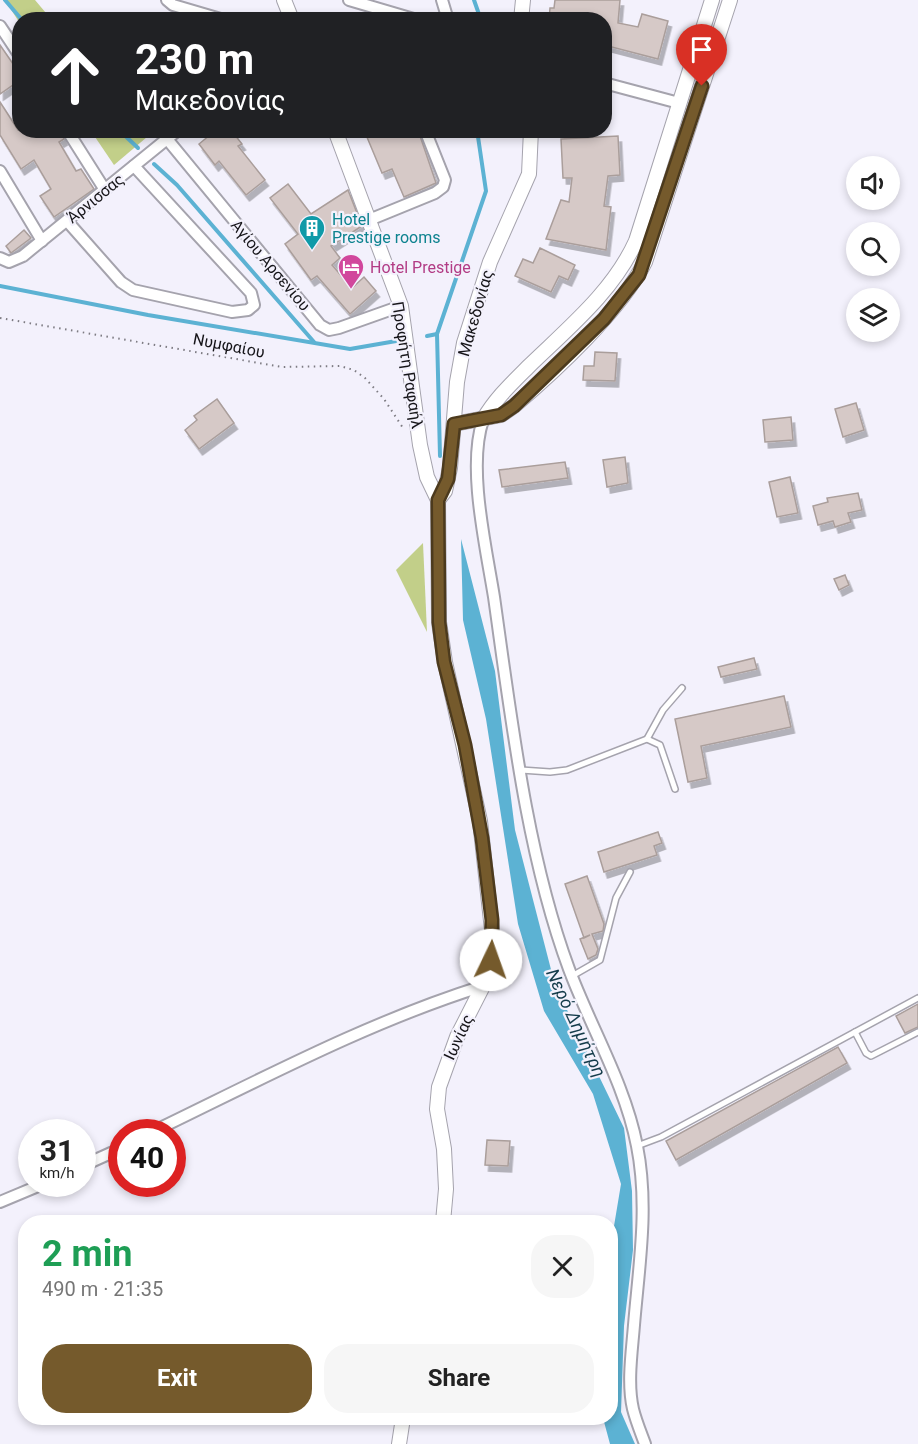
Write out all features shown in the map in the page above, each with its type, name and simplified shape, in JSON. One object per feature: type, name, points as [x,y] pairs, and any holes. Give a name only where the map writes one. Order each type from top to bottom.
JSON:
[{"type":"street","points":[[166,0],[173,5],[197,12]]},
{"type":"street","points":[[349,0],[390,12]]},
{"type":"street","points":[[645,1444],[632,1407],[631,1372],[645,1213],[637,1146],[625,1102],[572,976],[545,884],[521,770],[484,536],[477,461],[478,441],[483,420],[501,394],[588,308],[625,265],[636,241],[712,0]]},
{"type":"street","points":[[454,424],[501,415],[527,396],[604,319],[634,283],[645,262],[730,0]]},
{"type":"street","points":[[0,26],[12,44]]},
{"type":"street","points":[[612,85],[679,103]]},
{"type":"street","points":[[72,138],[105,190]]},
{"type":"street","name":"Προφήτη Ραφαήλ","points":[[338,138],[401,306],[420,445],[427,477],[438,500]]},
{"type":"street","points":[[369,220],[435,193],[443,187],[445,180],[428,138]]},
{"type":"street","name":"Μακεδονίας","points":[[438,500],[448,479],[457,382],[464,343],[490,262],[529,174],[531,138]]},
{"type":"street","name":"Άρνισσας","points":[[5,260],[15,261],[42,242],[167,140]]},
{"type":"street","name":"Αγίου Αρσενίου","points":[[167,140],[320,325],[329,330],[339,328],[401,306]]},
{"type":"street","points":[[67,221],[121,282],[133,290],[232,312],[248,310],[254,305],[251,293],[134,165]]},
{"type":"street","points":[[0,171],[42,242]]},
{"type":"street","name":"Ιωνίας","points":[[438,500],[439,622],[444,662],[480,821],[492,920],[491,960],[483,986],[457,1037],[439,1087],[437,1109],[444,1149],[446,1189],[444,1215]]},
{"type":"street","points":[[179,1119],[294,1063],[424,1006],[483,986]]},
{"type":"street","points":[[0,1202],[18,1194]]},
{"type":"street","points":[[399,1444],[403,1425]]},
{"type":"lane","points":[[521,770],[550,772],[567,770],[647,739],[663,710],[682,688]]},
{"type":"lane","points":[[647,739],[660,745],[675,789]]},
{"type":"lane","points":[[572,976],[600,960],[616,898],[630,872]]},
{"type":"lane","points":[[637,1146],[661,1137],[918,998]]},
{"type":"lane","points":[[855,1032],[866,1053],[871,1056],[918,1032]]},
{"type":"path","name":"Νυμφαίου","points":[[0,318],[282,367],[347,368],[365,378],[384,399],[406,433],[420,445]]},
{"type":"green space","points":[[5,0],[35,0],[45,12],[13,12]]},
{"type":"green space","points":[[96,138],[146,138],[114,165]]},
{"type":"green space","points":[[423,543],[427,632],[396,570]]},
{"type":"water","points":[[461,539],[495,671],[515,830],[555,985],[624,1128],[632,1191],[633,1250],[624,1326],[621,1412],[635,1444],[610,1444],[605,1425],[618,1425],[618,1215],[616,1215],[621,1184],[593,1094],[544,1011],[518,924],[486,719],[463,620]]},
{"type":"building","points":[[555,0],[620,0],[618,23],[638,27],[642,14],[668,21],[658,59],[612,47],[612,12],[550,12],[550,8],[554,8]]},
{"type":"building","points":[[0,45],[12,62],[12,86],[0,94]]},
{"type":"building","points":[[0,102],[12,121],[12,138],[64,138],[59,142],[76,171],[81,169],[94,189],[54,217],[40,196],[51,189],[34,160],[21,169],[0,135]]},
{"type":"building","points":[[618,136],[620,175],[608,176],[604,206],[611,207],[606,250],[546,239],[561,200],[569,202],[572,178],[563,178],[561,139]]},
{"type":"building","points":[[206,138],[237,138],[242,144],[238,146],[265,180],[246,195],[219,161],[215,165],[199,144]]},
{"type":"building","points":[[367,138],[421,138],[436,183],[404,197],[392,169],[382,173]]},
{"type":"building","points":[[288,184],[311,214],[348,190],[362,226],[331,246],[340,258],[332,265],[352,288],[364,277],[376,291],[350,314],[317,276],[311,280],[285,244],[298,234],[270,198]]},
{"type":"building","points":[[24,230],[31,238],[11,253],[6,246]]},
{"type":"building","points":[[540,248],[575,265],[568,280],[559,276],[551,292],[515,276],[523,259],[533,263]]},
{"type":"building","points":[[595,352],[617,353],[615,381],[583,380],[584,366],[594,366]]},
{"type":"building","points":[[217,399],[234,423],[199,449],[185,430],[197,420],[194,416]]},
{"type":"building","points":[[856,403],[864,430],[843,437],[835,409]]},
{"type":"building","points":[[791,417],[793,440],[765,442],[763,420]]},
{"type":"building","points":[[625,457],[628,483],[607,487],[603,460]]},
{"type":"building","points":[[565,462],[568,478],[502,487],[499,470]]},
{"type":"building","points":[[790,477],[798,513],[777,517],[769,482]]},
{"type":"building","points":[[858,493],[862,510],[848,513],[851,522],[835,527],[833,521],[818,525],[813,506],[828,502],[827,498]]},
{"type":"building","points":[[845,575],[849,585],[839,590],[834,579]]},
{"type":"building","points":[[754,658],[757,669],[721,677],[718,667]]},
{"type":"building","points":[[784,696],[791,727],[701,746],[707,778],[688,782],[675,719]]},
{"type":"building","points":[[658,832],[662,843],[654,846],[657,855],[604,872],[598,852]]},
{"type":"building","points":[[587,876],[604,924],[603,931],[592,934],[598,949],[596,955],[588,959],[580,939],[584,937],[565,884]]},
{"type":"building","points":[[918,1004],[918,1027],[905,1033],[896,1016]]},
{"type":"building","points":[[838,1047],[847,1063],[676,1160],[666,1141]]},
{"type":"building","points":[[487,1140],[510,1141],[508,1166],[485,1165]]},
{"type":"waterway","points":[[5,0],[15,12]]},
{"type":"waterway","name":"Νερό Δημήτρη","points":[[474,0],[478,12]]},
{"type":"waterway","points":[[127,138],[138,148]]},
{"type":"waterway","name":"Νερό Δημήτρη","points":[[440,456],[437,334],[486,191],[478,138]]},
{"type":"waterway","points":[[154,164],[177,185],[314,342]]},
{"type":"waterway","points":[[0,286],[148,315],[350,349],[402,340]]},
{"type":"waterway","points":[[427,336],[437,334]]},
{"type":"place","name":"Hotel Prestige rooms","points":[[312,251]]},
{"type":"place","name":"Hotel Prestige","points":[[351,290]]},
{"type":"route","points":[[491,960],[494,939],[488,873],[465,745],[444,662],[439,622],[438,500],[445,491],[448,479],[454,424],[501,415],[514,406],[527,396],[627,293],[645,262],[702,86]]}]
